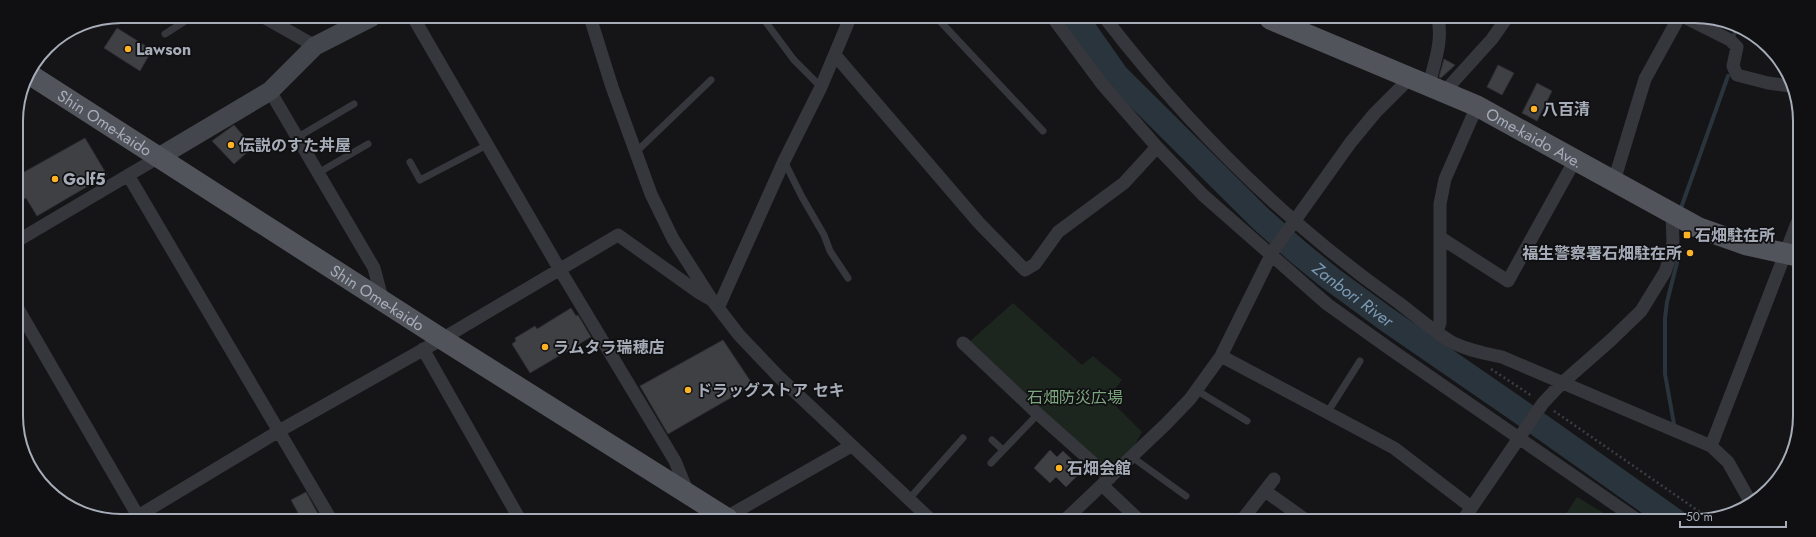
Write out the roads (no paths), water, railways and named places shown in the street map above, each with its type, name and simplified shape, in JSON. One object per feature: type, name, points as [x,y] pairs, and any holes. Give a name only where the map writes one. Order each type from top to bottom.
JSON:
[{"type":"main road","name":"Ome-kaido Ave.","points":[[1282,23],[1477,106],[1700,228],[1727,239],[1791,255]]},
{"type":"main road","name":"Shin Ome-kaido","points":[[34,77],[442,339],[720,514]]},
{"type":"street","points":[[274,23],[315,46]]},
{"type":"street","points":[[23,237],[270,91],[315,46],[360,23]]},
{"type":"street","points":[[416,23],[560,270],[675,461],[688,494]]},
{"type":"street","points":[[592,23],[612,87],[651,194],[664,224],[715,304],[739,335],[763,360],[851,446],[925,514]]},
{"type":"street","points":[[715,304],[821,87],[848,23]]},
{"type":"street","points":[[1057,23],[1102,84],[1157,147],[1203,194],[1327,304],[1521,435],[1629,514]]},
{"type":"street","points":[[1109,23],[1146,69],[1216,147],[1294,222],[1339,259],[1451,341],[1467,348],[1502,357],[1561,384],[1711,446],[1728,462],[1748,498]]},
{"type":"street","points":[[1428,85],[1439,39],[1439,23]]},
{"type":"street","points":[[1072,514],[1166,424],[1196,390],[1221,356],[1271,253],[1351,142],[1375,113],[1428,85],[1492,39],[1503,23]]},
{"type":"street","points":[[1614,181],[1645,79],[1676,23]]},
{"type":"street","points":[[1694,23],[1730,40],[1737,47],[1733,66],[1737,74],[1768,83],[1786,85]]},
{"type":"street","points":[[835,55],[979,223],[1025,270],[1035,264],[1058,232],[1124,182],[1157,147]]},
{"type":"street","points":[[270,91],[374,268],[384,302]]},
{"type":"street","points":[[1437,331],[1440,323],[1440,204],[1445,179],[1477,106]]},
{"type":"street","points":[[1441,238],[1508,281],[1575,160]]},
{"type":"street","points":[[128,175],[328,514]]},
{"type":"street","points":[[1467,514],[1537,412],[1561,384],[1612,340],[1642,310],[1664,272],[1669,260],[1673,242],[1672,213]]},
{"type":"street","points":[[141,514],[279,431],[442,339],[618,235],[715,304]]},
{"type":"street","points":[[1711,446],[1791,255]]},
{"type":"street","points":[[23,317],[137,514]]},
{"type":"street","points":[[963,343],[1106,481],[1134,514]]},
{"type":"street","points":[[423,349],[517,514]]},
{"type":"street","points":[[1221,356],[1394,448],[1471,507]]},
{"type":"street","points":[[733,514],[851,446]]},
{"type":"street","points":[[1247,514],[1274,479]]},
{"type":"street","points":[[1265,491],[1298,514]]},
{"type":"lane","points":[[165,34],[182,23]]},
{"type":"lane","points":[[766,23],[794,60],[821,87]]},
{"type":"lane","points":[[942,23],[1043,131]]},
{"type":"lane","points":[[636,152],[711,80]]},
{"type":"lane","points":[[298,137],[354,104]]},
{"type":"lane","points":[[318,173],[368,144]]},
{"type":"lane","points":[[410,162],[420,180],[487,145]]},
{"type":"lane","points":[[784,161],[802,197],[824,235],[830,251],[848,278]]},
{"type":"lane","points":[[1327,413],[1360,361]]},
{"type":"lane","points":[[1196,390],[1247,421]]},
{"type":"lane","points":[[991,463],[1038,414]]},
{"type":"lane","points":[[909,499],[963,438]]},
{"type":"lane","points":[[992,440],[1003,450]]},
{"type":"lane","points":[[1132,457],[1186,496]]},
{"type":"waterway","name":"Zanbori River","points":[[1080,23],[1116,75],[1261,219],[1298,252],[1330,278],[1386,319],[1665,514]]},
{"type":"waterway","points":[[1681,208],[1728,76]]},
{"type":"waterway","points":[[1674,424],[1665,374],[1665,318],[1667,302],[1681,247]]},
{"type":"place","name":"Lawson","points":[[128,49]]},
{"type":"place","name":"八百清","points":[[1534,109]]},
{"type":"place","name":"伝説のすた丼屋","points":[[231,145]]},
{"type":"place","name":"Golf5","points":[[55,179]]},
{"type":"place","name":"石畑駐在所","points":[[1687,235]]},
{"type":"place","name":"福生警察署石畑駐在所","points":[[1690,253]]},
{"type":"place","name":"ラムタラ瑞穂店","points":[[545,347]]},
{"type":"place","name":"ドラッグストア セキ","points":[[688,390]]},
{"type":"place","name":"石畑会館","points":[[1059,468]]},
{"type":"park label","name":"石畑防災広場","points":[[1075,397]]}]
